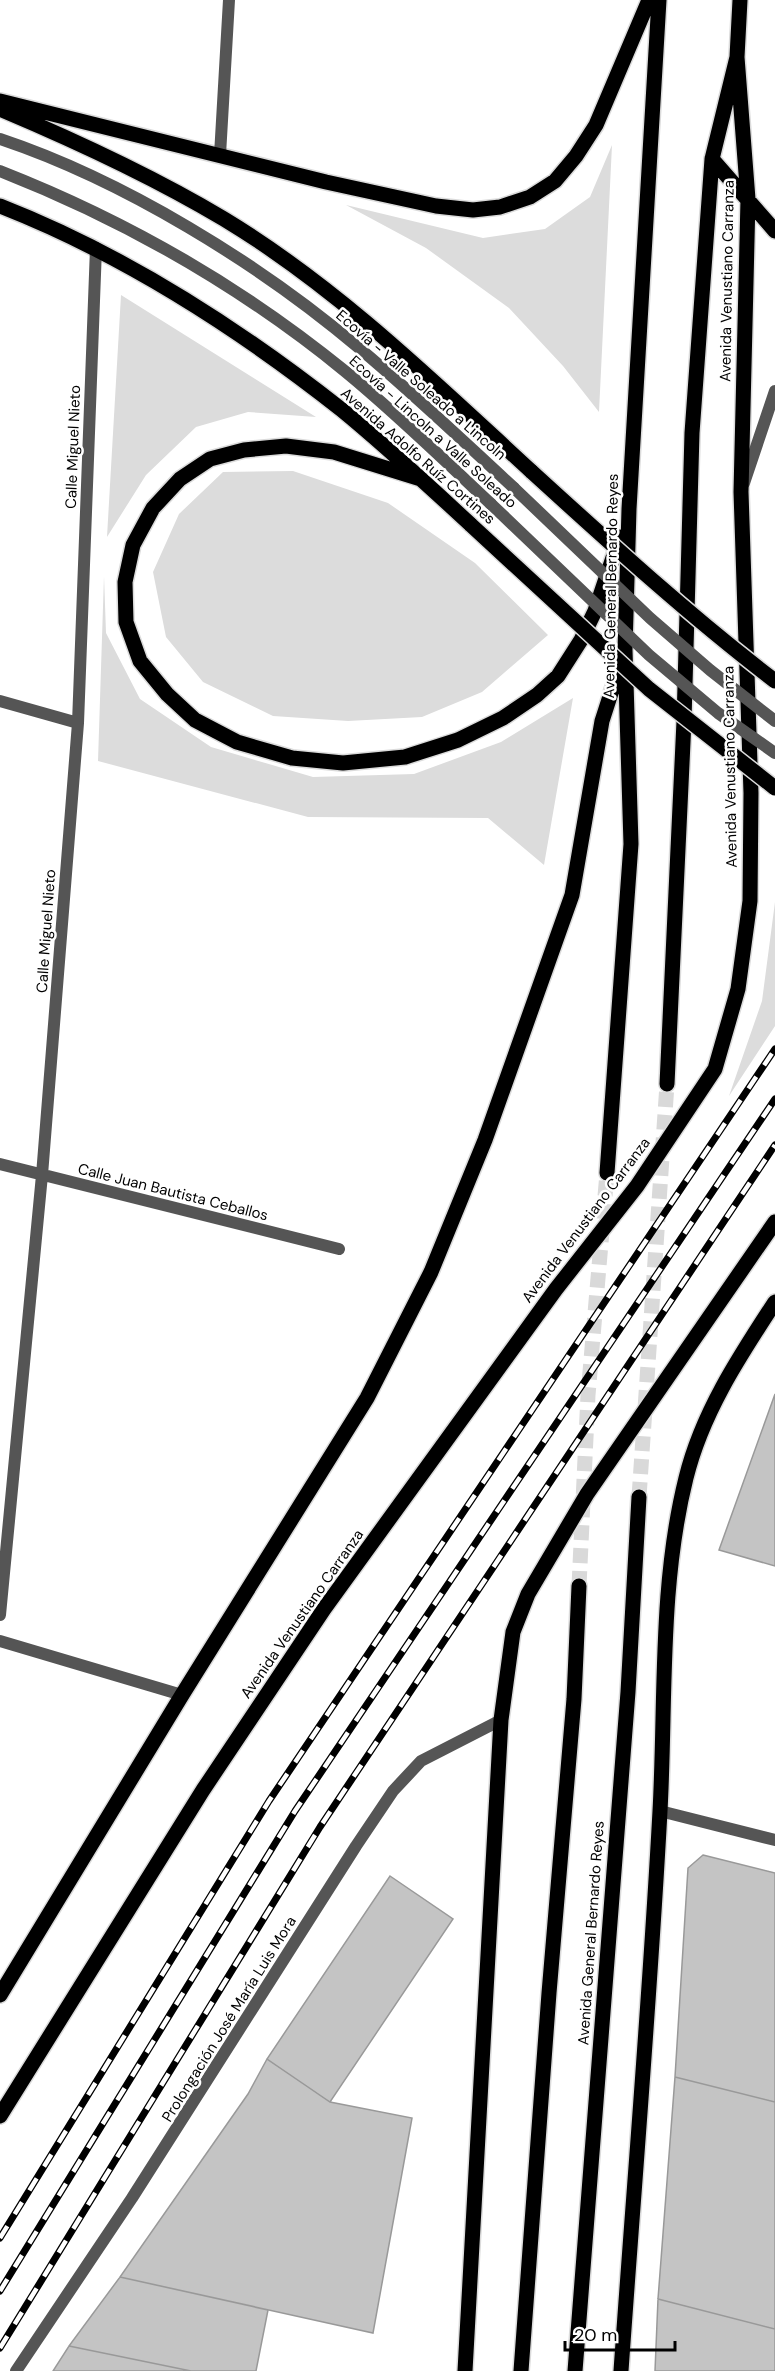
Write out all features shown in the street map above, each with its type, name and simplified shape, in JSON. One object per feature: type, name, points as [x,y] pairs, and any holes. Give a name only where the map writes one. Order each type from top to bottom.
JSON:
[{"type":"main road","points":[[0,101],[436,206],[473,210],[501,207],[530,197],[555,181],[576,156],[596,125],[649,0]]},
{"type":"main road","name":"Avenida General Bernardo Reyes","points":[[607,1173],[632,844],[625,650],[629,509],[659,0]]},
{"type":"main road","points":[[667,1084],[684,721],[692,433],[712,159],[737,57],[740,0]]},
{"type":"main road","name":"Avenida Venustiano Carranza","points":[[0,2116],[203,1790],[324,1609],[556,1289],[637,1186],[715,1069],[738,989],[750,901],[751,793],[741,492],[748,200],[737,57]]},
{"type":"main road","points":[[0,109],[118,161],[224,219],[279,256],[399,349],[650,578],[719,638],[775,681]]},
{"type":"main road","points":[[712,159],[775,231]]},
{"type":"main road","name":"Avenida Adolfo Ruíz Cortines","points":[[0,206],[96,248],[189,303],[264,353],[342,410],[421,479],[649,689],[775,788]]},
{"type":"main road","points":[[421,479],[334,452],[286,446],[244,450],[210,459],[180,479],[153,508],[133,544],[125,582],[126,622],[140,661],[166,694],[195,720],[237,742],[292,758],[343,763],[405,757],[458,740],[503,718],[537,695],[558,676],[581,640],[595,611],[629,509]]},
{"type":"main road","points":[[0,1995],[182,1695],[367,1398],[431,1272],[485,1140],[572,895],[602,722],[625,650]]},
{"type":"main road","points":[[465,2371],[501,1720],[513,1632],[528,1594],[587,1494],[775,1222]]},
{"type":"main road","points":[[621,2371],[660,1811],[672,1539],[686,1475],[708,1415],[732,1367],[775,1302]]},
{"type":"main road","name":"Avenida General Bernardo Reyes","points":[[575,2371],[628,1692],[639,1497]]},
{"type":"main road","points":[[521,2371],[549,1993],[574,1699],[579,1586]]},
{"type":"street","points":[[220,155],[229,0]]},
{"type":"street","name":"Ecovía - Valle Soleado a Lincoln","points":[[0,139],[84,173],[146,204],[244,263],[300,302],[357,346],[514,488],[650,618],[710,670],[775,721]]},
{"type":"street","name":"Ecovía - Lincoln a Valle Soleado","points":[[0,171],[62,195],[136,232],[218,279],[306,341],[385,405],[649,655],[718,713],[775,753]]},
{"type":"street","name":"Calle Miguel Nieto","points":[[0,1615],[42,1175],[78,723],[96,248]]},
{"type":"street","points":[[741,492],[775,391]]},
{"type":"street","points":[[0,701],[78,723]]},
{"type":"street","name":"Calle Juan Bautista Ceballos","points":[[0,1164],[339,1249]]},
{"type":"street","points":[[0,1641],[182,1695]]},
{"type":"street","name":"Prolongación José María Luis Mora","points":[[16,2371],[132,2198],[393,1791],[421,1761],[501,1720]]},
{"type":"street","points":[[660,1811],[775,1840]]},
{"type":"shaded area","points":[[612,145],[599,412],[563,366],[509,308],[426,248],[346,205],[483,238],[545,229],[590,197]]},
{"type":"shaded area","points":[[121,295],[316,417],[248,412],[196,427],[146,475],[107,537]]},
{"type":"shaded area","points":[[293,471],[388,503],[475,563],[548,635],[482,692],[422,717],[348,721],[273,716],[203,682],[166,637],[153,572],[179,514],[223,472]]},
{"type":"shaded area","points":[[104,576],[106,633],[140,699],[211,747],[313,777],[414,774],[501,742],[573,698],[544,865],[488,818],[308,817],[98,761]]},
{"type":"shaded area","points":[[775,902],[775,1026],[729,1096],[762,1001]]},
{"type":"building","points":[[775,1394],[775,1566],[719,1550]]},
{"type":"building","points":[[703,1855],[775,1873],[775,2102],[675,2077],[688,1868]]},
{"type":"building","points":[[390,1876],[453,1919],[330,2102],[267,2059]]},
{"type":"building","points":[[267,2059],[330,2102],[412,2118],[373,2333],[120,2277],[248,2094]]},
{"type":"building","points":[[675,2077],[775,2102],[775,2329],[658,2299]]},
{"type":"building","points":[[120,2277],[268,2310],[256,2371],[191,2371],[69,2346]]},
{"type":"building","points":[[658,2299],[775,2329],[775,2371],[655,2371]]},
{"type":"building","points":[[69,2346],[191,2371],[53,2371]]},
{"type":"tunnel","points":[[639,1497],[667,1084]]},
{"type":"tunnel","points":[[579,1586],[588,1395],[607,1173]]},
{"type":"railway","points":[[0,2238],[269,1801],[775,1049]]},
{"type":"railway","points":[[0,2291],[295,1811],[775,1099]]},
{"type":"railway","points":[[0,2348],[320,1827],[775,1145]]}]
